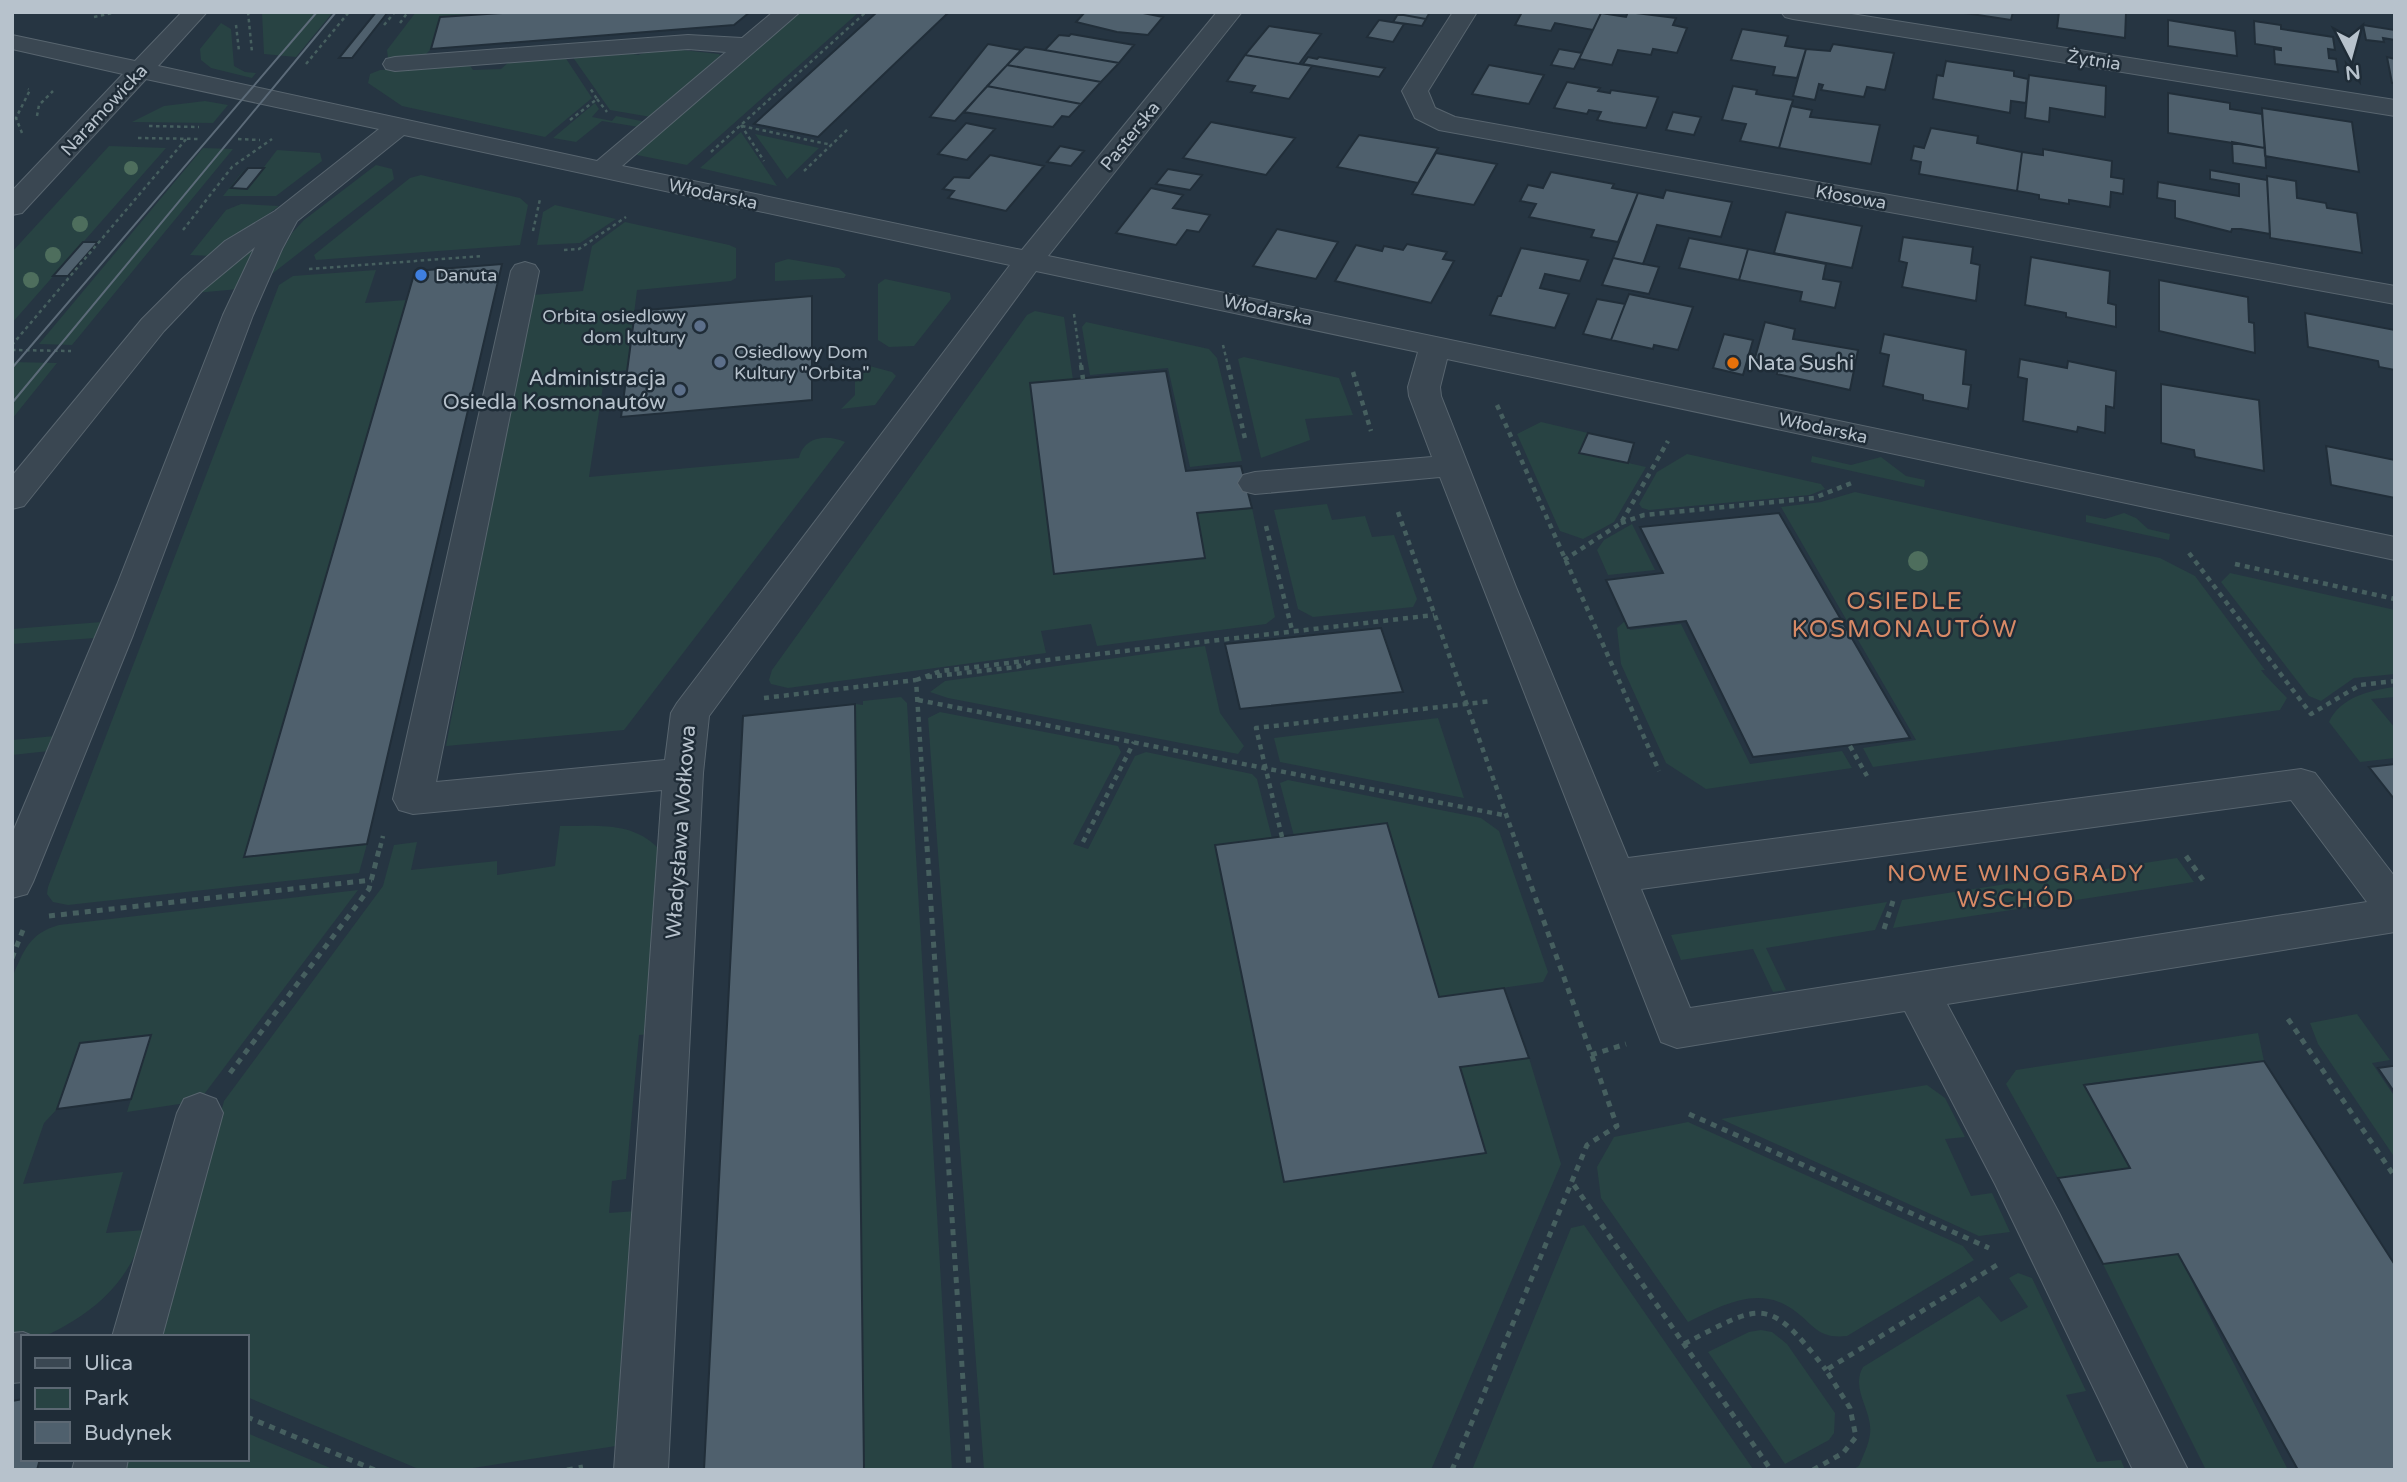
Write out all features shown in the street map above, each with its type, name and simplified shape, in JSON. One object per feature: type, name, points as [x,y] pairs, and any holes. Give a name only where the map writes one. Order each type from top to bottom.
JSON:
[{"type":"street","name":"Naramowicka","points":[[12,207],[195,12]]},
{"type":"street","points":[[603,169],[788,12]]},
{"type":"street","name":"Pasterska","points":[[1001,295],[1230,12]]},
{"type":"street","name":"Kłosowa","points":[[1465,12],[1415,91],[1424,113],[1448,124],[2395,295]]},
{"type":"street","name":"Żytnia","points":[[1793,12],[2395,108]]},
{"type":"street","points":[[396,64],[688,42],[747,46]]},
{"type":"street","name":"Włodarska","points":[[12,43],[2395,549]]},
{"type":"street","points":[[12,498],[153,326],[192,285],[235,247],[285,217],[400,125]]},
{"type":"street","points":[[12,882],[268,247],[285,217]]},
{"type":"street","points":[[536,254],[413,799],[683,773]]},
{"type":"street","name":"Władysława Wołkowa","points":[[641,1470],[683,773],[690,713],[1001,295]]},
{"type":"street","points":[[1434,345],[1424,387],[1425,396],[1450,466],[1677,1028],[2395,915]]},
{"type":"street","points":[[1255,483],[1450,466]]},
{"type":"street","points":[[1616,876],[2301,784],[2395,908]]},
{"type":"street","points":[[1916,991],[1961,1070],[2029,1250],[2161,1470]]},
{"type":"street","points":[[138,1335],[200,1112]]},
{"type":"path","points":[[306,64],[349,12]]},
{"type":"path","points":[[710,153],[866,12]]},
{"type":"path","points":[[565,51],[597,99],[566,124]]},
{"type":"path","points":[[18,142],[23,136],[16,118],[30,90],[26,87]]},
{"type":"path","points":[[741,125],[832,145]]},
{"type":"path","points":[[148,126],[209,127]]},
{"type":"path","points":[[803,172],[849,128]]},
{"type":"path","points":[[232,167],[278,135]]},
{"type":"path","points":[[137,138],[200,139]]},
{"type":"path","points":[[12,348],[187,138]]},
{"type":"path","points":[[541,194],[536,254],[579,249],[630,214]]},
{"type":"path","points":[[301,270],[488,256]]},
{"type":"path","points":[[1073,311],[1083,379]]},
{"type":"path","points":[[12,348],[82,352]]},
{"type":"path","points":[[1352,372],[1384,472],[1504,815],[1617,1126],[1587,1144],[1573,1184],[1452,1470]]},
{"type":"path","points":[[1497,405],[1658,771]]},
{"type":"path","points":[[1621,523],[1668,441]]},
{"type":"path","points":[[1564,560],[1621,523],[1644,515],[1814,498],[1854,482]]},
{"type":"path","points":[[2189,553],[2311,714],[2360,685],[2395,681]]},
{"type":"path","points":[[753,699],[916,680],[941,671],[1434,615]]},
{"type":"path","points":[[916,680],[969,1470]]},
{"type":"path","points":[[1282,838],[1256,728],[1542,694]]},
{"type":"path","points":[[918,700],[1504,815]]},
{"type":"path","points":[[1083,842],[1134,742]]},
{"type":"path","points":[[1850,746],[1867,776]]},
{"type":"path","points":[[2186,856],[2203,880]]},
{"type":"path","points":[[42,916],[372,880],[369,889],[200,1112]]},
{"type":"path","points":[[1884,929],[1893,901]]},
{"type":"path","points":[[2288,1019],[2395,1177]]},
{"type":"path","points":[[1689,1114],[2029,1250]]},
{"type":"path","points":[[1573,1184],[1771,1470]]},
{"type":"path","points":[[1826,1370],[2029,1250]]},
{"type":"path","points":[[1684,1344],[1749,1312],[1776,1317],[1794,1331],[1826,1370],[1850,1408],[1856,1437],[1843,1453],[1813,1470]]},
{"type":"path","points":[[248,1417],[375,1470]]},
{"type":"green space","points":[[262,12],[333,12],[296,57],[264,54]]},
{"type":"green space","points":[[416,12],[518,12],[440,17],[431,49],[424,56],[388,58],[387,50]]},
{"type":"green space","points":[[798,12],[859,12],[687,165],[632,154]]},
{"type":"green space","points":[[221,23],[231,29],[234,66],[245,72],[256,73],[252,78],[211,68],[201,60],[200,49]]},
{"type":"green space","points":[[673,49],[719,54],[722,58],[651,117],[610,110],[572,56],[626,52],[638,55],[652,50]]},
{"type":"green space","points":[[565,57],[592,98],[545,137],[402,106],[368,83],[370,74],[380,70],[469,64],[473,70],[501,69],[510,61]]},
{"type":"green space","points":[[205,101],[228,105],[213,123],[132,122],[164,106]]},
{"type":"green space","points":[[595,103],[599,109],[592,117],[612,121],[616,116],[646,122],[639,127],[602,121],[576,142],[553,138]]},
{"type":"green space","points":[[741,132],[777,186],[700,168]]},
{"type":"green space","points":[[755,134],[819,148],[787,179]]},
{"type":"green space","points":[[109,146],[166,148],[12,323],[12,252]]},
{"type":"green space","points":[[203,148],[233,149],[72,345],[39,344]]},
{"type":"green space","points":[[277,150],[320,153],[322,161],[276,196],[223,196],[246,167],[231,188],[247,189]]},
{"type":"green space","points":[[376,165],[392,169],[394,179],[268,277],[292,233],[304,220]]},
{"type":"green space","points":[[421,175],[520,198],[528,205],[520,245],[316,260],[314,255],[410,178]]},
{"type":"green space","points":[[241,204],[279,206],[212,256],[190,255],[226,210]]},
{"type":"green space","points":[[555,205],[616,219],[580,243],[537,245],[543,212]]},
{"type":"green space","points":[[625,222],[736,248],[736,278],[731,281],[637,290],[627,370],[605,373],[589,477],[799,458],[811,441],[831,438],[845,442],[624,730],[446,746],[532,295],[583,291],[592,246]]},
{"type":"green space","points":[[243,252],[254,252],[239,289],[195,293]]},
{"type":"green space","points":[[788,259],[839,268],[846,275],[844,278],[775,281],[775,263]]},
{"type":"green space","points":[[376,270],[365,303],[407,300],[244,857],[367,844],[359,873],[68,905],[53,902],[47,894],[48,887],[279,285],[293,276]]},
{"type":"green space","points":[[885,279],[950,293],[951,299],[914,346],[889,347],[878,340],[878,284]]},
{"type":"green space","points":[[1035,311],[1064,317],[1073,380],[1030,383],[1054,574],[1205,558],[1197,513],[1252,508],[1275,617],[1266,624],[1097,646],[1091,624],[1041,631],[1046,653],[788,688],[771,684],[769,680],[772,670],[1027,315]]},
{"type":"green space","points":[[1086,322],[1209,349],[1217,358],[1242,461],[1190,467],[1168,368],[1090,375],[1082,327]]},
{"type":"green space","points":[[1244,357],[1339,378],[1353,415],[1305,419],[1310,440],[1261,458],[1238,359]]},
{"type":"green space","points":[[12,362],[57,363],[12,419]]},
{"type":"green space","points":[[866,365],[892,372],[896,376],[875,405],[841,409],[855,395],[855,376]]},
{"type":"green space","points":[[1541,422],[1588,433],[1580,452],[1646,467],[1614,522],[1583,539],[1560,531],[1517,434]]},
{"type":"green space","points":[[1687,454],[1821,484],[1825,489],[1810,495],[1649,510],[1642,508],[1639,504],[1657,472]]},
{"type":"green space","points":[[1812,456],[1851,465],[1881,457],[1906,476],[1925,480],[1924,487],[1811,462]]},
{"type":"green space","points":[[1855,492],[2160,558],[2195,576],[2265,670],[2261,670],[2264,674],[2287,698],[2280,710],[1873,767],[1863,748],[1916,740],[1781,507],[1821,502]]},
{"type":"green space","points":[[1327,504],[1332,520],[1365,516],[1372,537],[1394,535],[1417,599],[1413,607],[1313,617],[1298,609],[1274,510]]},
{"type":"green space","points":[[2124,513],[2136,518],[2148,529],[2170,534],[2169,540],[2086,522],[2086,515],[2105,519]]},
{"type":"green space","points":[[1632,524],[1655,570],[1608,575],[1597,550],[1604,540]]},
{"type":"green space","points":[[2230,573],[2395,610],[2395,674],[2354,678],[2321,701],[2309,696],[2221,582]]},
{"type":"green space","points":[[1625,621],[1630,630],[1681,624],[1750,764],[1842,751],[1852,768],[1706,789],[1666,763],[1621,664],[1617,628]]},
{"type":"green space","points":[[102,622],[95,638],[12,644],[12,629]]},
{"type":"green space","points":[[1205,646],[1220,713],[1244,746],[1238,754],[948,698],[930,692],[945,681]]},
{"type":"green space","points":[[2395,687],[2395,697],[2371,699],[2395,728],[2395,758],[2360,762],[2329,722],[2341,706],[2357,696]]},
{"type":"green space","points":[[901,697],[907,703],[952,1470],[864,1470],[855,704],[863,705],[863,701]]},
{"type":"green space","points":[[940,712],[1118,746],[1121,752],[1073,844],[1088,849],[1135,756],[1146,752],[1252,774],[1257,779],[1272,838],[1216,845],[1284,1182],[1485,1153],[1460,1067],[1529,1058],[1561,1164],[1431,1470],[984,1470],[928,718]]},
{"type":"green space","points":[[1438,718],[1464,798],[1280,762],[1274,738]]},
{"type":"green space","points":[[55,736],[49,751],[12,755],[12,740]]},
{"type":"green space","points":[[1288,780],[1481,818],[1499,831],[1548,972],[1543,982],[1439,997],[1387,823],[1294,836],[1280,783]]},
{"type":"green space","points":[[560,826],[625,829],[648,839],[658,848],[651,1034],[639,1035],[626,1179],[612,1181],[609,1213],[637,1211],[616,1446],[460,1470],[421,1470],[248,1397],[248,1335],[162,1335],[224,1101],[383,886],[394,845],[417,842],[411,870],[497,861],[497,875],[555,866]]},
{"type":"green space","points":[[2177,858],[2194,882],[1893,928],[1902,900]]},
{"type":"green space","points":[[358,890],[199,1101],[127,1112],[151,1035],[80,1043],[57,1109],[44,1123],[23,1184],[123,1172],[106,1233],[145,1230],[126,1271],[98,1303],[52,1333],[21,1335],[21,1339],[12,1341],[12,978],[34,938],[59,925]]},
{"type":"green space","points":[[1887,902],[1875,930],[1766,948],[1786,990],[1773,992],[1753,949],[1681,960],[1671,935]]},
{"type":"green space","points":[[2357,1014],[2390,1060],[2372,1063],[2395,1097],[2395,1158],[2318,1044],[2310,1023]]},
{"type":"green space","points":[[2258,1033],[2264,1061],[2084,1084],[2130,1168],[2058,1178],[2006,1084],[2016,1070]]},
{"type":"green space","points":[[1927,1085],[1945,1098],[1965,1137],[1945,1139],[1971,1196],[1992,1193],[2010,1232],[1979,1236],[1721,1119]]},
{"type":"green space","points":[[1688,1122],[1963,1246],[1974,1260],[1847,1336],[1823,1333],[1795,1311],[1768,1299],[1741,1300],[1688,1322],[1601,1198],[1597,1167],[1614,1137]]},
{"type":"green space","points":[[1584,1225],[1753,1469],[1472,1470],[1571,1228]]},
{"type":"green space","points":[[2178,1254],[2288,1470],[2206,1470],[2103,1264]]},
{"type":"green space","points":[[2018,1273],[2032,1278],[2086,1391],[2066,1395],[2097,1462],[2121,1460],[2125,1470],[1852,1470],[1859,1466],[1870,1434],[1859,1384],[1863,1367],[1979,1296],[2001,1322],[2028,1307],[2009,1278]]},
{"type":"green space","points":[[1749,1332],[1772,1332],[1787,1344],[1835,1413],[1834,1433],[1829,1440],[1785,1464],[1708,1352]]},
{"type":"green space","points":[[248,1433],[335,1470],[126,1470],[128,1461],[248,1461]]},
{"type":"building","points":[[376,12],[388,12],[352,58],[339,58]]},
{"type":"building","points":[[518,12],[750,12],[734,25],[431,49],[440,17]]},
{"type":"building","points":[[877,12],[949,12],[818,137],[754,124]]},
{"type":"building","points":[[1085,12],[1138,12],[1163,17],[1148,35],[1117,32],[1076,22]]},
{"type":"building","points":[[1430,12],[1426,19],[1398,14]]},
{"type":"building","points":[[1522,12],[1601,13],[1593,30],[1555,23],[1551,31],[1515,25]]},
{"type":"building","points":[[1628,12],[1676,18],[1673,25],[1687,28],[1677,53],[1653,49],[1651,55],[1618,50],[1612,65],[1579,59],[1601,13],[1626,17]]},
{"type":"building","points":[[1958,12],[2013,12],[2011,20]]},
{"type":"building","points":[[2059,12],[2126,13],[2125,38],[2057,28]]},
{"type":"building","points":[[1398,14],[1426,19],[1422,26],[1393,22]]},
{"type":"building","points":[[1379,20],[1404,24],[1393,42],[1367,37]]},
{"type":"building","points":[[2168,20],[2235,31],[2237,56],[2168,46]]},
{"type":"building","points":[[2254,21],[2281,25],[2281,29],[2333,37],[2335,50],[2328,49],[2329,58],[2336,59],[2338,72],[2275,64],[2274,49],[2281,48],[2255,44]]},
{"type":"building","points":[[2363,25],[2395,30],[2395,40],[2366,40]]},
{"type":"building","points":[[1269,26],[1321,34],[1299,64],[1245,55]]},
{"type":"building","points":[[1742,29],[1788,36],[1785,46],[1806,49],[1797,78],[1773,75],[1775,67],[1731,60]]},
{"type":"building","points":[[1071,34],[1134,45],[1119,63],[1045,50],[1059,35]]},
{"type":"building","points":[[988,44],[1021,50],[955,121],[930,117]]},
{"type":"building","points":[[1833,44],[1894,53],[1885,90],[1867,87],[1864,97],[1821,90],[1823,85],[1819,84],[1815,100],[1793,96],[1806,49],[1830,51]]},
{"type":"building","points":[[1025,47],[1119,63],[1101,82],[1007,65]]},
{"type":"building","points":[[1559,49],[1582,53],[1574,69],[1551,65]]},
{"type":"building","points":[[1245,55],[1312,66],[1289,99],[1251,92],[1255,86],[1227,81]]},
{"type":"building","points":[[1308,57],[1385,68],[1379,77],[1303,64]]},
{"type":"building","points":[[2387,57],[2395,59],[2395,83],[2392,83]]},
{"type":"building","points":[[1946,61],[2014,71],[2014,76],[2028,79],[2026,103],[2011,101],[2010,113],[1933,99],[1937,75],[1943,76]]},
{"type":"building","points":[[1007,65],[1101,82],[1081,104],[987,86]]},
{"type":"building","points":[[1489,65],[1544,75],[1529,104],[1472,94]]},
{"type":"building","points":[[2029,75],[2106,86],[2105,117],[2050,108],[2049,122],[2025,118]]},
{"type":"building","points":[[1567,82],[1600,88],[1598,91],[1610,93],[1611,90],[1658,97],[1646,128],[1613,123],[1597,120],[1601,112],[1589,110],[1587,114],[1554,108]]},
{"type":"building","points":[[987,86],[1081,104],[1069,117],[1062,116],[1053,127],[964,112]]},
{"type":"building","points":[[1733,86],[1757,90],[1756,94],[1793,100],[1779,148],[1740,141],[1746,124],[1722,120]]},
{"type":"building","points":[[2168,93],[2230,103],[2230,109],[2262,114],[2265,148],[2168,133]]},
{"type":"building","points":[[1791,106],[1812,110],[1810,117],[1880,125],[1871,164],[1779,148]]},
{"type":"building","points":[[2262,108],[2352,122],[2359,172],[2265,156]]},
{"type":"building","points":[[1673,112],[1701,117],[1694,135],[1666,130]]},
{"type":"building","points":[[1211,122],[1295,138],[1266,175],[1183,158]]},
{"type":"building","points":[[966,123],[995,129],[967,160],[938,154]]},
{"type":"building","points":[[1931,128],[1978,136],[1977,143],[2022,152],[2017,191],[1919,174],[1921,162],[1911,160],[1914,146],[1924,148]]},
{"type":"building","points":[[1359,135],[1438,148],[1418,183],[1337,167]]},
{"type":"building","points":[[2232,142],[2265,148],[2266,168],[2233,163]]},
{"type":"building","points":[[1060,146],[1084,151],[1071,166],[1047,162]]},
{"type":"building","points":[[2043,149],[2112,161],[2111,177],[2124,179],[2123,194],[2111,192],[2110,207],[2069,200],[2069,204],[2039,199],[2039,195],[2017,191],[2022,152],[2043,155]]},
{"type":"building","points":[[1436,153],[1497,164],[1474,205],[1412,194]]},
{"type":"building","points":[[990,155],[1044,166],[1006,211],[948,198],[954,191],[943,189],[954,177],[969,178]]},
{"type":"building","points":[[248,168],[264,168],[247,189],[231,188]]},
{"type":"building","points":[[1168,169],[1202,175],[1190,190],[1156,184]]},
{"type":"building","points":[[2210,170],[2267,180],[2270,234],[2241,229],[2232,229],[2231,232],[2175,218],[2175,201],[2157,198],[2158,182],[2239,196],[2239,184],[2210,179]]},
{"type":"building","points":[[1551,172],[1614,184],[1612,188],[1638,193],[1618,242],[1591,237],[1594,230],[1529,217],[1536,204],[1520,201],[1528,185],[1543,188]]},
{"type":"building","points":[[2267,176],[2296,181],[2297,198],[2326,203],[2327,208],[2357,213],[2362,253],[2270,238]]},
{"type":"building","points":[[1151,188],[1183,195],[1173,208],[1210,215],[1199,232],[1187,230],[1176,245],[1116,233]]},
{"type":"building","points":[[1666,190],[1732,202],[1721,237],[1657,225],[1643,264],[1613,258],[1638,193],[1663,198]]},
{"type":"building","points":[[1786,212],[1862,226],[1852,268],[1774,253]]},
{"type":"building","points":[[1277,229],[1338,242],[1316,279],[1253,266]]},
{"type":"building","points":[[1903,237],[1973,247],[1971,263],[1980,265],[1976,301],[1902,287],[1907,263],[1899,261]]},
{"type":"building","points":[[1689,238],[1748,249],[1739,280],[1679,268]]},
{"type":"building","points":[[83,242],[98,242],[68,276],[53,276]]},
{"type":"building","points":[[1407,244],[1447,252],[1443,259],[1454,261],[1431,303],[1335,281],[1356,245],[1382,251],[1384,246],[1403,250]]},
{"type":"building","points":[[1521,248],[1588,260],[1580,281],[1545,274],[1540,288],[1569,294],[1555,328],[1490,315]]},
{"type":"building","points":[[1748,249],[1826,264],[1823,279],[1841,282],[1835,308],[1800,301],[1802,292],[1739,280]]},
{"type":"building","points":[[2031,257],[2110,271],[2108,303],[2116,305],[2116,327],[2025,305]]},
{"type":"building","points":[[1613,258],[1659,267],[1649,294],[1602,285]]},
{"type":"building","points":[[502,264],[367,844],[244,857],[415,271]]},
{"type":"building","points":[[2159,280],[2248,297],[2249,322],[2254,323],[2255,353],[2159,331]]},
{"type":"building","points":[[1629,294],[1693,307],[1678,350],[1654,345],[1653,349],[1611,340]]},
{"type":"building","name":"Osiedlowy Dom Kultury \"Orbita\"","points":[[812,296],[812,400],[621,417],[635,311]]},
{"type":"building","points":[[1597,299],[1625,304],[1611,340],[1583,334]]},
{"type":"building","points":[[2305,313],[2395,330],[2395,370],[2379,367],[2378,361],[2308,347]]},
{"type":"building","points":[[1765,322],[1795,329],[1793,339],[1858,350],[1850,390],[1777,374],[1778,370],[1753,365]]},
{"type":"building","points":[[1724,334],[1753,340],[1743,375],[1713,368]]},
{"type":"building","points":[[1884,334],[1966,350],[1963,384],[1971,385],[1968,409],[1923,400],[1923,395],[1883,386],[1889,355],[1880,353]]},
{"type":"building","points":[[2020,359],[2067,368],[2068,361],[2116,371],[2114,408],[2106,406],[2105,433],[2078,427],[2077,432],[2023,421],[2027,379],[2018,377]]},
{"type":"building","points":[[1166,371],[1186,471],[1241,466],[1252,508],[1197,513],[1205,558],[1054,574],[1030,383]]},
{"type":"building","points":[[2161,384],[2259,400],[2264,471],[2195,457],[2194,450],[2161,443]]},
{"type":"building","points":[[1588,433],[1634,443],[1628,463],[1579,453]]},
{"type":"building","points":[[2326,446],[2395,460],[2395,498],[2331,485]]},
{"type":"building","points":[[1779,513],[1910,738],[1753,757],[1686,621],[1628,628],[1606,580],[1663,573],[1640,527]]},
{"type":"building","points":[[1381,628],[1403,692],[1240,709],[1225,644]]},
{"type":"building","points":[[855,704],[864,1470],[704,1470],[743,716]]},
{"type":"building","points":[[2395,764],[2395,800],[2369,767]]},
{"type":"building","points":[[1387,823],[1439,997],[1504,988],[1529,1058],[1460,1067],[1486,1153],[1284,1182],[1215,845]]},
{"type":"building","points":[[151,1035],[131,1099],[57,1109],[80,1043]]},
{"type":"building","points":[[2264,1061],[2395,1265],[2395,1470],[2298,1470],[2178,1254],[2103,1264],[2058,1178],[2130,1168],[2084,1085]]},
{"type":"building","points":[[2395,1066],[2395,1093],[2378,1068]]},
{"type":"building","points":[[21,1399],[21,1461],[39,1461],[37,1470],[12,1470],[12,1401]]},
{"type":"tram line","points":[[12,368],[317,12]]},
{"type":"tram line","points":[[12,403],[336,12]]},
{"type":"place","name":"Danuta","points":[[421,275]]},
{"type":"place","name":"Orbita osiedlowy dom kultury","points":[[700,326]]},
{"type":"place","name":"Osiedlowy Dom Kultury \"Orbita\"","points":[[720,362]]},
{"type":"place","name":"Nata Sushi","points":[[1733,363]]},
{"type":"place","name":"Administracja Osiedla Kosmonautów","points":[[680,390]]},
{"type":"district","name":"OSIEDLE KOSMONAUTÓW","points":[[1905,615]]},
{"type":"district","name":"NOWE WINOGRADY WSCHÓD","points":[[2016,887]]}]
